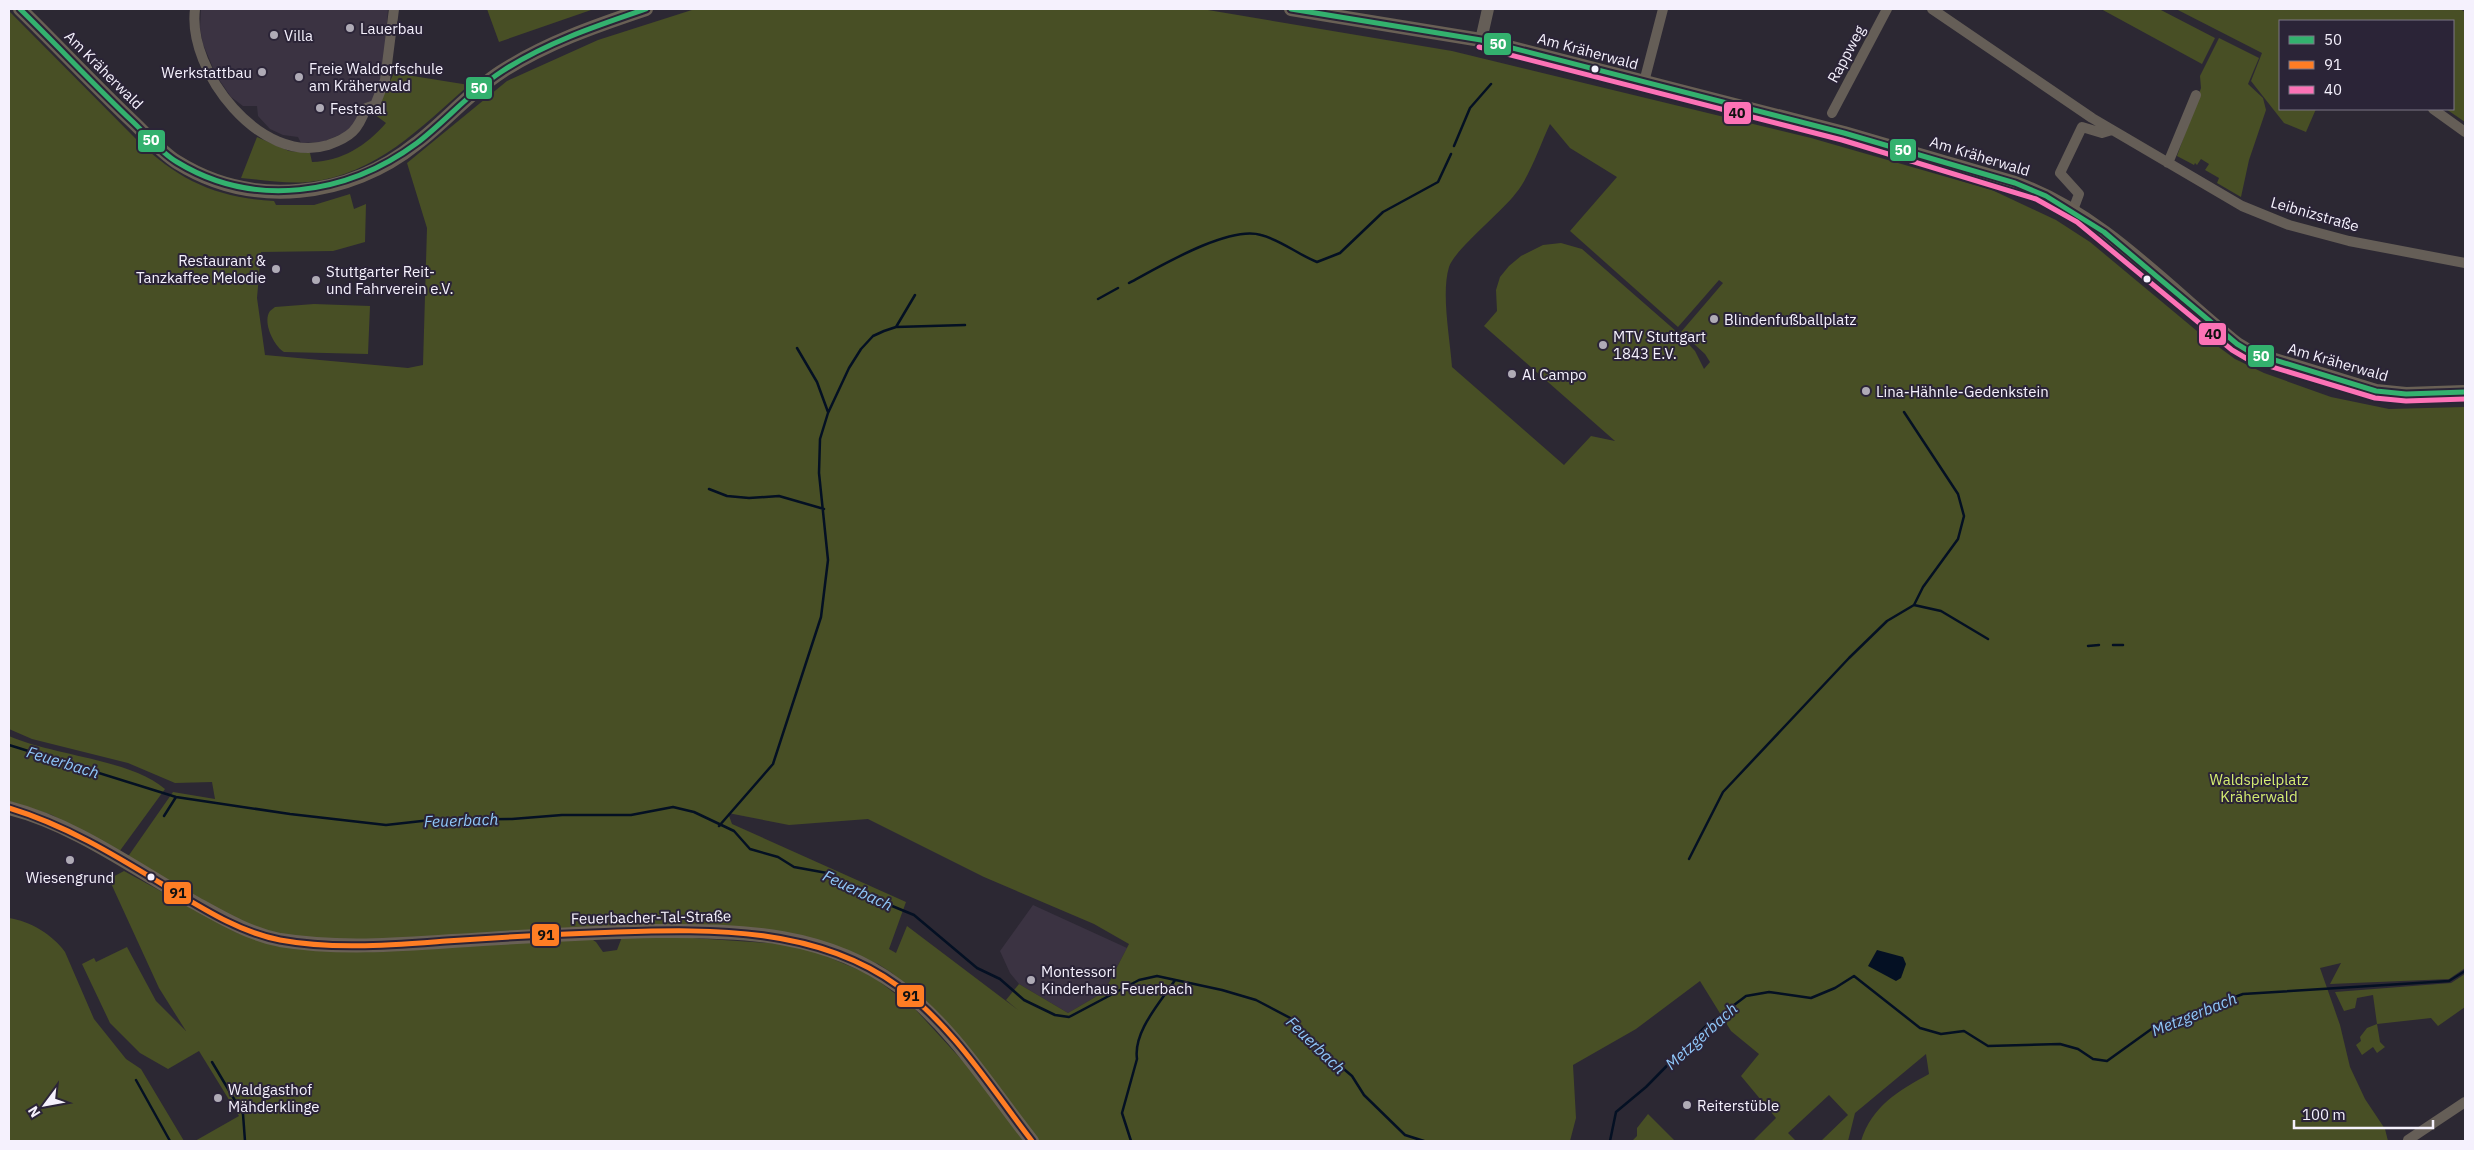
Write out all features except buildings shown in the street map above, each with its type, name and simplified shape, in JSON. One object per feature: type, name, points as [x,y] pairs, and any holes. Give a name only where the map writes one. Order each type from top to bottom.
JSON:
[{"type":"main road","name":"Am Kräherwald","points":[[20,9],[101,91],[176,161],[200,175],[226,184],[258,191],[285,191],[335,186],[366,176],[418,143],[465,101],[507,68],[563,39],[646,9]]},
{"type":"main road","name":"Am Kräherwald","points":[[1291,9],[1481,40],[1844,133],[1926,156],[2039,192],[2073,210],[2133,256],[2237,344],[2252,353],[2376,392],[2406,394],[2465,392]]},
{"type":"main road","name":"Feuerbacher-Tal-Straße","points":[[9,808],[40,818],[71,832],[235,926],[279,940],[400,945],[592,933],[680,931],[755,934],[799,940],[826,947],[882,974],[917,1002],[962,1050],[1032,1141]]},
{"type":"street","points":[[195,9],[195,28],[202,56],[209,74],[228,102],[265,135],[280,142],[310,148],[337,142],[348,136],[359,127],[366,108],[375,105],[385,80],[394,9]]},
{"type":"street","points":[[1481,40],[1488,9]]},
{"type":"street","points":[[1644,82],[1663,9]]},
{"type":"street","name":"Rappweg","points":[[1832,113],[1887,9]]},
{"type":"street","name":"Leibnizstraße","points":[[1932,9],[2112,130],[2242,206],[2289,225],[2349,240],[2465,263]]},
{"type":"street","points":[[2168,163],[2196,95]]},
{"type":"street","points":[[2434,110],[2465,132]]},
{"type":"street","points":[[2073,210],[2080,194],[2060,173],[2082,127],[2102,133],[2112,130]]},
{"type":"street","points":[[2408,1140],[2465,1102]]},
{"type":"shaded area","name":"Freie Waldorfschule am Kräherwald","points":[[201,9],[388,9],[384,63],[381,79],[371,104],[347,132],[322,142],[301,143],[298,137],[283,135],[270,129],[258,116],[257,106],[243,106],[231,97],[216,75],[203,44],[200,28]]},
{"type":"shaded area","points":[[1033,905],[1127,948],[1104,992],[1068,1013],[1019,984],[1010,973],[1000,951]]},
{"type":"green space","points":[[487,9],[594,9],[499,42]]},
{"type":"green space","name":"Waldspielplatz Kräherwald","points":[[695,9],[1202,9],[1452,51],[1811,138],[1992,190],[2056,220],[2090,242],[2197,331],[2235,359],[2264,373],[2331,397],[2389,409],[2465,407],[2465,968],[2449,979],[2330,984],[2341,963],[2320,968],[2340,1025],[2350,1067],[2365,1099],[2385,1129],[2388,1141],[1861,1141],[1872,1118],[1879,1109],[1897,1093],[1929,1074],[1926,1054],[1855,1113],[1848,1141],[1821,1141],[1848,1115],[1829,1095],[1788,1133],[1796,1141],[1753,1141],[1776,1118],[1741,1076],[1759,1054],[1731,1031],[1700,981],[1636,1029],[1573,1065],[1576,1118],[1570,1141],[1038,1141],[924,1003],[892,973],[878,964],[835,946],[798,936],[393,940],[324,939],[280,935],[241,924],[127,858],[173,792],[215,799],[212,782],[175,783],[128,763],[32,739],[9,729],[9,11],[138,141],[153,155],[184,176],[216,191],[234,196],[274,201],[276,205],[314,205],[350,194],[354,209],[366,204],[365,242],[333,251],[261,252],[257,298],[265,355],[408,368],[423,365],[427,228],[407,163],[507,81],[598,40]],"holes":[[[1550,124],[1570,148],[1617,177],[1570,231],[1678,327],[1719,280],[1723,283],[1681,332],[1705,354],[1710,362],[1704,369],[1695,351],[1677,332],[1582,249],[1561,243],[1543,245],[1521,256],[1509,266],[1500,277],[1496,290],[1497,311],[1484,326],[1615,441],[1591,436],[1564,465],[1452,367],[1446,303],[1447,278],[1453,259],[1521,186]],[[728,813],[789,825],[868,819],[984,877],[1094,924],[1129,944],[1104,992],[1068,1013],[1019,984],[1006,1000],[1018,1010],[907,926],[896,953],[889,949],[906,902],[732,824]]]},
{"type":"green space","points":[[2101,9],[2159,9],[2215,38],[2202,64]]},
{"type":"green space","points":[[2176,9],[2460,9],[2465,12],[2465,122],[2447,110],[2454,110],[2454,20],[2279,20],[2279,110],[2316,110],[2306,132],[2284,123],[2251,81],[2262,53]]},
{"type":"green space","points":[[2219,38],[2259,58],[2248,84],[2263,98],[2266,110],[2249,160],[2241,197],[2217,183],[2219,178],[2205,170],[2209,164],[2201,159],[2197,165],[2195,163],[2194,165],[2177,156],[2201,88],[2200,76]]},
{"type":"green space","points":[[394,73],[469,85],[396,147],[356,170],[333,178],[309,182],[241,178],[257,137],[289,151],[310,153],[312,162],[333,159],[362,145],[386,123],[374,114]]},
{"type":"green space","points":[[314,304],[370,306],[368,354],[284,352],[280,349],[276,345],[268,327],[267,321],[270,311],[275,307]]},
{"type":"green space","points":[[9,736],[27,743],[112,764],[150,779],[165,789],[119,852],[52,815],[9,801]]},
{"type":"green space","points":[[124,871],[237,933],[277,944],[590,938],[596,942],[603,952],[617,950],[622,937],[678,937],[799,945],[871,975],[915,1009],[971,1070],[1026,1141],[195,1141],[239,1116],[199,1051],[168,1069],[140,1053],[110,1023],[82,964],[94,958],[96,962],[127,947],[156,1001],[186,1031],[159,988],[109,879]]},
{"type":"green space","points":[[9,918],[25,922],[40,930],[54,940],[65,952],[94,1019],[126,1059],[141,1069],[184,1141],[9,1141]]},
{"type":"green space","points":[[2465,974],[2465,1007],[2438,1026],[2431,1018],[2377,1024],[2373,995],[2357,998],[2355,1008],[2344,1011],[2335,992],[2451,983]]},
{"type":"green space","points":[[2377,1024],[2380,1042],[2385,1047],[2377,1053],[2373,1047],[2362,1055],[2356,1045],[2361,1041],[2360,1037],[2367,1028]]},
{"type":"green space","points":[[1648,1114],[1675,1141],[1632,1141],[1637,1136],[1637,1128]]},
{"type":"water","points":[[1877,950],[1903,957],[1906,964],[1901,978],[1896,981],[1868,966]]},
{"type":"waterway","points":[[1454,146],[1470,108],[1491,84]]},
{"type":"waterway","points":[[1129,283],[1194,249],[1231,236],[1247,234],[1268,237],[1317,262],[1340,253],[1383,212],[1438,182],[1451,154]]},
{"type":"waterway","points":[[1098,299],[1118,288]]},
{"type":"waterway","points":[[896,327],[915,295]]},
{"type":"waterway","points":[[719,826],[773,764],[821,617],[828,560],[819,473],[820,439],[828,413],[849,368],[861,349],[873,336],[884,331],[896,327],[965,325]]},
{"type":"waterway","points":[[797,348],[817,382],[828,412]]},
{"type":"waterway","points":[[1689,859],[1723,792],[1849,658],[1887,621],[1914,605],[1923,587],[1958,539],[1964,516],[1958,494],[1904,412]]},
{"type":"waterway","points":[[709,489],[727,496],[749,498],[779,496],[824,509]]},
{"type":"waterway","points":[[1914,605],[1941,611],[1988,639]]},
{"type":"waterway","points":[[2088,646],[2099,645]]},
{"type":"waterway","points":[[2113,645],[2123,645]]},
{"type":"waterway","name":"Feuerbach","points":[[9,745],[176,797],[290,814],[386,825],[431,820],[512,819],[562,815],[631,815],[673,807],[694,812],[734,831],[750,849],[778,857],[794,867],[827,873],[846,887],[914,915],[977,968],[1000,979],[1024,1000],[1055,1015],[1069,1017],[1139,980],[1157,976],[1222,990],[1256,1000],[1294,1020],[1325,1053],[1352,1076],[1364,1095],[1405,1135],[1424,1141]]},
{"type":"waterway","points":[[164,816],[176,797]]},
{"type":"waterway","name":"Metzgerbach","points":[[1610,1141],[1616,1112],[1646,1087],[1705,1027],[1746,996],[1769,992],[1811,998],[1835,988],[1854,976],[1920,1028],[1941,1034],[1964,1031],[1988,1046],[2060,1044],[2078,1049],[2093,1059],[2107,1061],[2157,1025],[2243,994],[2449,981],[2465,971]]},
{"type":"waterway","points":[[1131,1141],[1122,1113],[1137,1059],[1139,1038],[1149,1017],[1175,980]]},
{"type":"waterway","points":[[212,1062],[243,1114],[245,1141]]},
{"type":"waterway","points":[[136,1080],[170,1141]]},
{"type":"transit line","name":"50","points":[[20,9],[104,94],[171,158],[207,177],[237,186],[268,190],[300,190],[331,184],[361,175],[390,161],[417,143],[468,97],[490,80],[535,52],[571,36],[646,9]]},
{"type":"transit line","name":"50","points":[[1291,9],[1481,40],[1844,133],[2015,183],[2046,196],[2104,232],[2237,344],[2252,353],[2376,391],[2406,394],[2465,392]]},
{"type":"transit line","name":"40","points":[[1479,47],[1842,140],[2036,199],[2077,222],[2232,350],[2249,360],[2375,398],[2406,401],[2465,399]]},
{"type":"transit line","name":"91","points":[[9,808],[50,823],[88,841],[234,925],[280,940],[321,945],[363,946],[574,934],[690,931],[727,932],[763,936],[799,942],[833,952],[867,967],[898,986],[918,1002],[954,1039],[1032,1141]]},
{"type":"place","name":"Lauerbau","points":[[350,28]]},
{"type":"place","name":"Villa","points":[[274,35]]},
{"type":"place","name":"Werkstattbau","points":[[262,72]]},
{"type":"place","name":"Freie Waldorfschule am Kräherwald","points":[[299,77]]},
{"type":"place","name":"Festsaal","points":[[320,108]]},
{"type":"place","name":"Restaurant & Tanzkaffee Melodie","points":[[276,269]]},
{"type":"place","name":"Stuttgarter Reit- und Fahrverein e.V.","points":[[316,280]]},
{"type":"place","name":"Blindenfußballplatz","points":[[1714,319]]},
{"type":"place","name":"MTV Stuttgart 1843 E.V.","points":[[1603,345]]},
{"type":"place","name":"Al Campo","points":[[1512,374]]},
{"type":"place","name":"Lina-Hähnle-Gedenkstein","points":[[1866,391]]},
{"type":"place","name":"Wiesengrund","points":[[70,860]]},
{"type":"place","name":"Montessori Kinderhaus Feuerbach","points":[[1031,980]]},
{"type":"place","name":"Waldgasthof Mähderklinge","points":[[218,1098]]},
{"type":"place","name":"Reiterstüble","points":[[1687,1105]]}]
